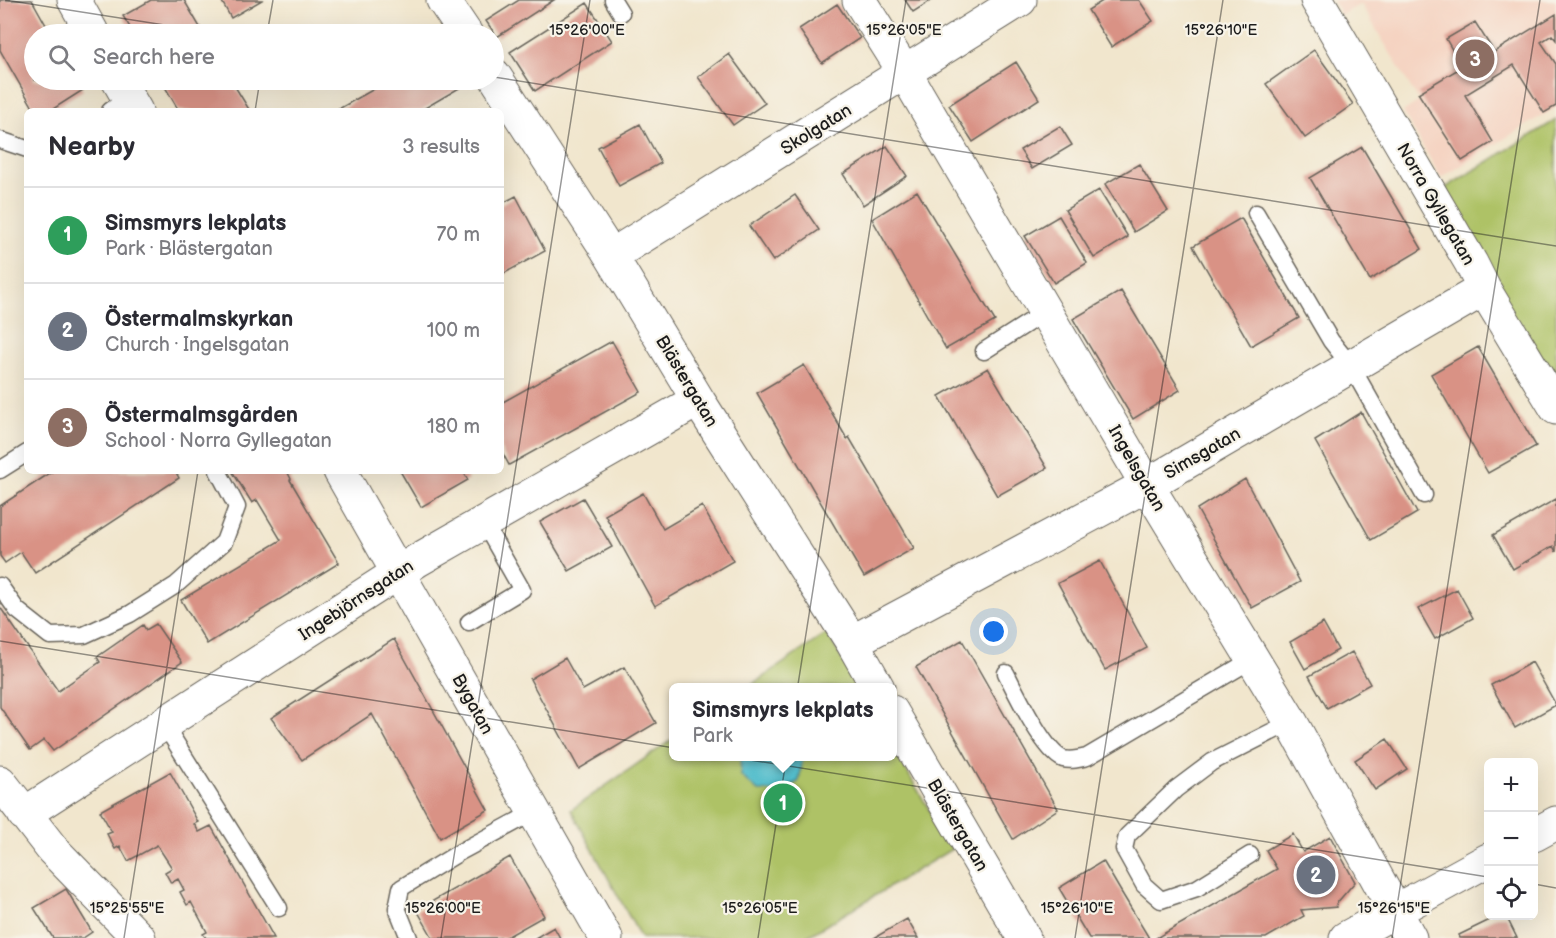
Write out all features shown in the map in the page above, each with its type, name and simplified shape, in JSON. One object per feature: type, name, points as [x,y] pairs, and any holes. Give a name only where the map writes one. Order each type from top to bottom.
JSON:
[{"type":"street","points":[[74,0],[87,24]]},
{"type":"street","points":[[443,0],[459,24]]},
{"type":"street","name":"Ingelsgatan","points":[[859,0],[1147,485],[1291,722],[1403,925]]},
{"type":"street","name":"Skolgatan","points":[[611,256],[1020,0]]},
{"type":"street","name":"Norra Gyllegatan","points":[[1317,0],[1471,262],[1484,289],[1556,408]]},
{"type":"street","name":"Blästergatan","points":[[504,90],[611,256],[698,400],[876,683]]},
{"type":"street","name":"Simsgatan","points":[[852,642],[1147,485],[1484,289]]},
{"type":"street","name":"Ingebjörnsgatan","points":[[24,814],[397,574],[698,400]]},
{"type":"street","name":"Bygatan","points":[[342,474],[606,938]]},
{"type":"street","name":"Blästergatan","points":[[897,721],[1024,938]]},
{"type":"street","points":[[0,782],[53,850],[139,938]]},
{"type":"street","points":[[1538,832],[1556,823]]},
{"type":"street","points":[[1347,938],[1403,925],[1484,863]]},
{"type":"lane","points":[[0,140],[24,149]]},
{"type":"lane","points":[[1256,213],[1330,340],[1351,366],[1424,495]]},
{"type":"lane","points":[[984,351],[1045,312]]},
{"type":"lane","points":[[0,470],[24,455]]},
{"type":"lane","points":[[0,586],[17,610],[50,636],[84,635],[130,614],[176,585],[224,542],[237,507],[220,474]]},
{"type":"lane","points":[[469,622],[522,590],[484,523]]},
{"type":"lane","points":[[1005,673],[1038,733],[1062,758],[1075,760],[1087,757],[1253,659]]},
{"type":"lane","points":[[1251,855],[1197,888],[1161,900],[1143,885],[1124,849],[1127,836],[1176,789],[1212,762],[1291,722]]},
{"type":"lane","points":[[164,724],[279,908]]},
{"type":"lane","points":[[409,938],[397,908],[401,888],[460,852],[534,812]]},
{"type":"shaded area","points":[[1333,0],[1556,0],[1556,107],[1441,178],[1403,112],[1419,101],[1361,4],[1341,15]]},
{"type":"green space","points":[[1556,120],[1556,408],[1432,196]]},
{"type":"green space","points":[[827,633],[856,683],[754,683]]},
{"type":"green space","points":[[669,742],[669,761],[897,761],[897,754],[952,849],[805,938],[641,938],[571,810]]},
{"type":"water","points":[[740,761],[802,761],[799,781],[781,792],[758,791],[741,776]]},
{"type":"building","points":[[0,0],[32,0],[45,24],[24,24],[24,90],[83,90],[55,108],[33,108],[0,50]]},
{"type":"building","points":[[151,0],[184,0],[198,24],[128,24],[123,16]]},
{"type":"building","points":[[221,0],[262,0],[231,18]]},
{"type":"building","points":[[519,0],[554,0],[504,32],[504,24],[488,24],[486,21]]},
{"type":"building","points":[[905,0],[932,0],[913,12]]},
{"type":"building","points":[[1104,0],[1139,0],[1153,21],[1111,47],[1088,10]]},
{"type":"building","points":[[587,3],[612,41],[535,91],[510,52]]},
{"type":"building","points":[[837,4],[860,38],[822,63],[799,29]]},
{"type":"building","points":[[1556,14],[1556,40],[1552,35],[1541,42],[1556,64],[1556,106],[1544,113],[1514,65],[1465,95],[1493,142],[1462,161],[1418,93],[1462,67],[1446,39],[1475,22],[1494,52]]},
{"type":"building","points":[[1314,50],[1353,104],[1305,138],[1266,84]]},
{"type":"building","points":[[729,54],[765,103],[733,125],[698,77]]},
{"type":"building","points":[[1016,62],[1039,99],[973,142],[949,105]]},
{"type":"building","points":[[167,90],[237,90],[248,108],[177,108]]},
{"type":"building","points":[[372,90],[456,90],[425,108],[340,108]]},
{"type":"building","points":[[640,124],[661,163],[619,186],[598,147]]},
{"type":"building","points":[[1060,126],[1072,145],[1032,169],[1020,150]]},
{"type":"building","points":[[887,146],[907,176],[863,205],[843,174]]},
{"type":"building","points":[[1362,147],[1422,249],[1370,280],[1310,178]]},
{"type":"building","points":[[1139,164],[1168,211],[1134,232],[1105,184]]},
{"type":"building","points":[[1099,190],[1128,237],[1094,258],[1065,210]]},
{"type":"building","points":[[917,191],[995,321],[946,349],[872,219]]},
{"type":"building","points":[[795,195],[819,230],[773,261],[749,226]]},
{"type":"building","points":[[516,196],[545,251],[504,273],[504,202]]},
{"type":"building","points":[[1059,216],[1087,263],[1054,283],[1025,236]]},
{"type":"building","points":[[1241,218],[1299,318],[1251,346],[1193,246]]},
{"type":"building","points":[[1121,291],[1180,390],[1133,419],[1073,319]]},
{"type":"building","points":[[612,341],[641,392],[509,465],[504,456],[504,401]]},
{"type":"building","points":[[1478,347],[1536,446],[1488,473],[1431,374]]},
{"type":"building","points":[[804,365],[914,548],[864,577],[757,393]]},
{"type":"building","points":[[988,368],[1047,468],[997,496],[939,396]]},
{"type":"building","points":[[1361,412],[1417,513],[1371,540],[1315,441]]},
{"type":"building","points":[[48,474],[177,474],[179,478],[35,573],[21,552],[5,563],[0,556],[0,506]]},
{"type":"building","points":[[234,474],[288,474],[339,563],[207,644],[181,600],[281,540],[257,500],[252,503]]},
{"type":"building","points":[[402,474],[465,474],[468,480],[421,507]]},
{"type":"building","points":[[1245,479],[1300,582],[1252,608],[1197,509]]},
{"type":"building","points":[[643,493],[663,529],[702,506],[733,561],[655,606],[605,515]]},
{"type":"building","points":[[583,498],[612,547],[569,571],[540,522]]},
{"type":"building","points":[[1556,499],[1556,552],[1553,546],[1513,569],[1493,535]]},
{"type":"building","points":[[1100,561],[1147,648],[1105,670],[1058,583]]},
{"type":"building","points":[[1457,589],[1473,618],[1435,639],[1418,609]]},
{"type":"building","points":[[0,607],[58,691],[100,662],[97,657],[143,625],[146,630],[156,624],[182,662],[53,751],[44,740],[30,750],[0,707]]},
{"type":"building","points":[[1323,623],[1338,650],[1305,669],[1290,642]]},
{"type":"building","points":[[394,639],[488,810],[440,838],[372,714],[302,760],[271,718]]},
{"type":"building","points":[[962,640],[1058,809],[1013,839],[916,667]]},
{"type":"building","points":[[1352,652],[1370,684],[1327,708],[1309,676]]},
{"type":"building","points":[[565,658],[583,690],[624,667],[656,723],[579,769],[530,679]]},
{"type":"building","points":[[1532,662],[1556,705],[1515,728],[1491,685]]},
{"type":"building","points":[[1387,739],[1407,769],[1375,790],[1355,760]]},
{"type":"building","points":[[170,772],[198,822],[194,824],[199,832],[211,826],[274,938],[206,938],[203,934],[207,932],[191,902],[187,905],[180,892],[184,890],[178,879],[171,883],[165,872],[172,868],[157,845],[128,861],[120,846],[115,849],[107,834],[112,832],[100,811]]},
{"type":"building","points":[[1293,834],[1303,852],[1330,836],[1355,882],[1336,904],[1337,907],[1301,910],[1304,916],[1266,938],[1156,938],[1277,869],[1266,850]]},
{"type":"building","points":[[510,857],[544,916],[505,938],[433,938],[417,910]]},
{"type":"building","points":[[1103,861],[1149,938],[1089,938],[1059,888]]},
{"type":"building","points":[[66,889],[92,932],[83,938],[53,938],[34,908]]},
{"type":"building","points":[[907,919],[918,938],[874,938]]},
{"type":"building","points":[[1490,920],[1508,920],[1517,938],[1460,938],[1459,935]]},
{"type":"building","points":[[554,927],[560,938],[535,938]]},
{"type":"place","name":"Östermalmsgården","points":[[1475,59]]},
{"type":"place","name":"Simsmyrs lekplats","points":[[783,803]]},
{"type":"place","name":"Östermalmskyrkan","points":[[1316,875]]}]
